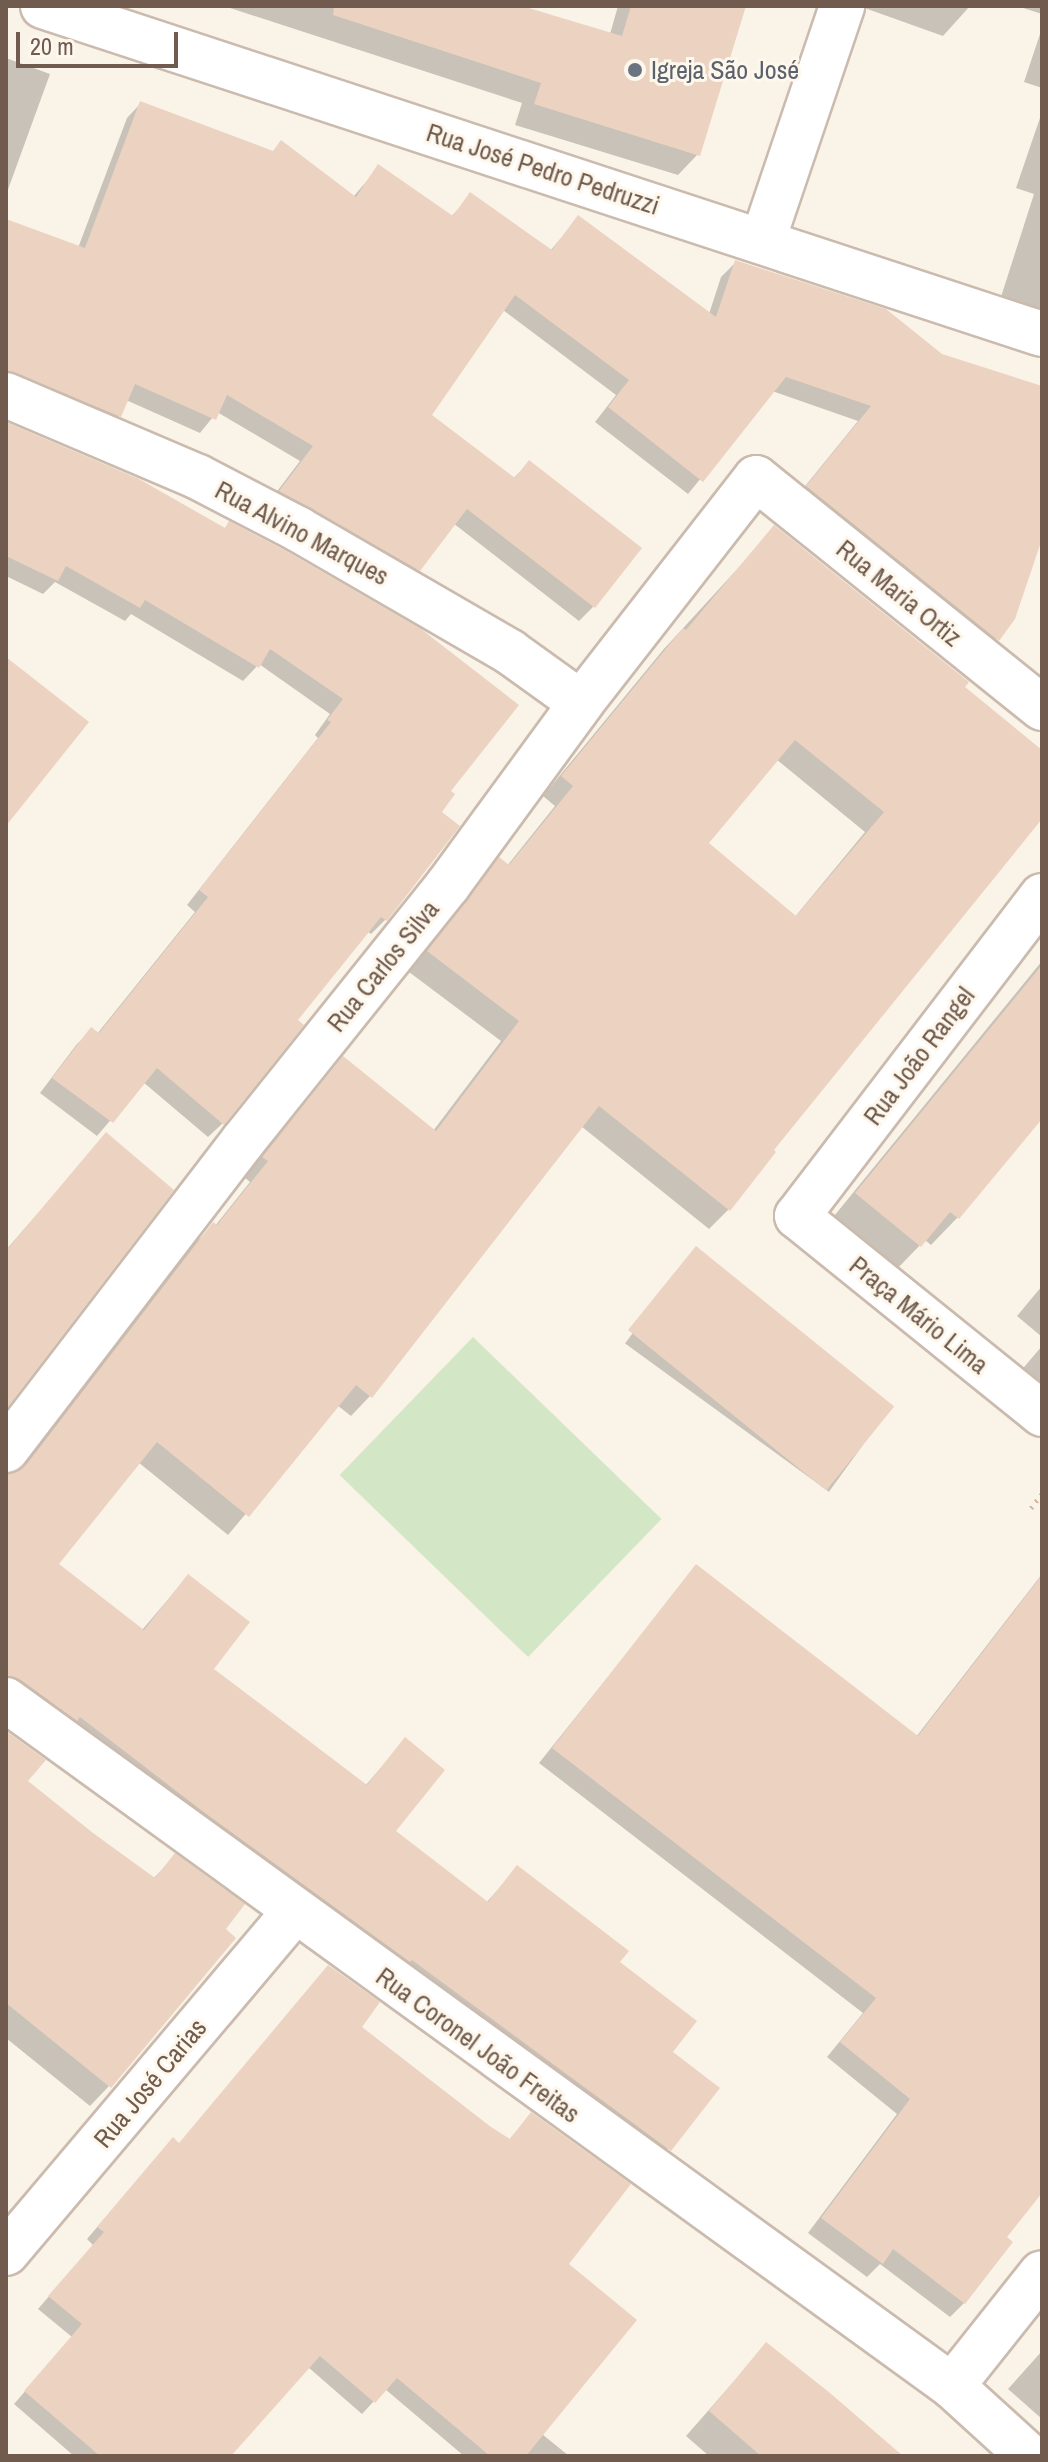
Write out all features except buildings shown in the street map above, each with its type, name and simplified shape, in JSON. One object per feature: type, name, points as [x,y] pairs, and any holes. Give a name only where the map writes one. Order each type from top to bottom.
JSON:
[{"type":"street","name":"Rua José Pedro Pedruzzi","points":[[43,6],[1042,334]]},
{"type":"street","points":[[763,240],[842,6]]},
{"type":"street","name":"Rua Alvino Marques","points":[[6,395],[198,477],[298,529],[510,652],[581,703]]},
{"type":"street","name":"Rua Carlos Silva","points":[[6,1450],[243,1141],[448,885],[581,703],[756,478]]},
{"type":"street","name":"Rua Maria Ortiz","points":[[756,478],[1042,708]]},
{"type":"street","name":"Rua João Rangel","points":[[797,1216],[1042,896]]},
{"type":"street","name":"Praça Mário Lima","points":[[797,1216],[1042,1414]]},
{"type":"street","name":"Rua Coronel João Freitas","points":[[6,1700],[294,1912],[952,2386],[1029,2456]]},
{"type":"street","name":"Rua José Carias","points":[[6,2253],[294,1912]]},
{"type":"street","points":[[952,2386],[1042,2273]]},
{"type":"path","points":[[1031,1508],[1042,1494]]},
{"type":"green space","points":[[473,1337],[661,1519],[528,1657],[340,1475]]},
{"type":"place","name":"Igreja São José","points":[[635,70]]}]
